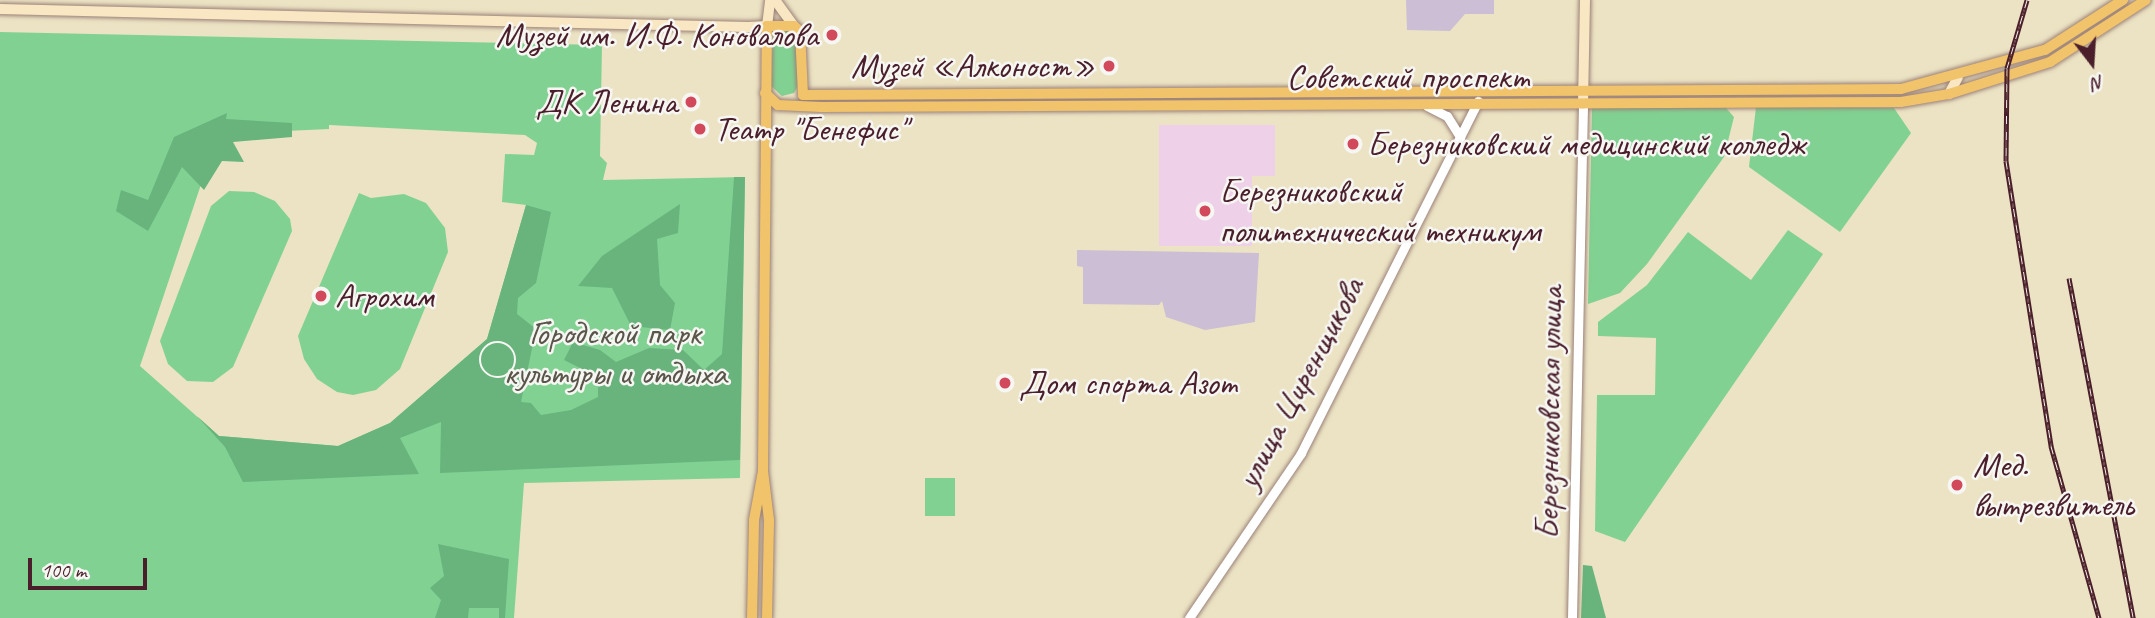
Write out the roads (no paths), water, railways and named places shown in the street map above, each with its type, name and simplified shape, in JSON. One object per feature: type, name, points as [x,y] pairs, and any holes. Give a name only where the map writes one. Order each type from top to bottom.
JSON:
[{"type":"main road","points":[[767,618],[769,520],[763,471],[768,124],[765,93],[770,0]]},
{"type":"main road","points":[[768,124],[803,94],[803,42],[775,0]]},
{"type":"main road","name":"Березниковская улица","points":[[1583,104],[1585,0]]},
{"type":"main road","name":"Советский проспект","points":[[803,94],[1901,89],[1958,77],[2045,50],[2085,27],[2123,0]]},
{"type":"main road","name":"Советский проспект","points":[[787,107],[1901,102],[1949,94],[2050,62],[2146,0]]},
{"type":"main road","points":[[0,9],[794,26]]},
{"type":"main road","points":[[1949,94],[1958,77]]},
{"type":"main road","points":[[765,93],[772,102],[787,107]]},
{"type":"main road","points":[[752,618],[754,520],[763,471]]},
{"type":"street","name":"улица Циренщикова","points":[[1189,618],[1301,453],[1483,91]]},
{"type":"street","name":"Березниковская улица","points":[[1572,618],[1583,104]]},
{"type":"street","points":[[1425,105],[1447,116],[1460,137]]},
{"type":"railway","points":[[2027,0],[2007,68],[2006,161],[2051,446],[2099,618]]},
{"type":"railway","points":[[2069,278],[2133,618]]},
{"type":"railway","points":[[498,342],[510,348],[516,360],[510,372],[498,378],[486,372],[480,360],[486,348],[498,342]]},
{"type":"place","name":"Музей им. И.Ф. Коновалова","points":[[832,35]]},
{"type":"place","name":"Музей «Алконост»","points":[[1109,66]]},
{"type":"place","name":"ДК Ленина","points":[[691,102]]},
{"type":"place","name":"Театр \"Бенефис\"","points":[[700,129]]},
{"type":"place","name":"Березниковский медицинский колледж","points":[[1353,144]]},
{"type":"place","name":"Березниковский политехнический техникум","points":[[1205,211]]},
{"type":"place","name":"Агрохим","points":[[321,296]]},
{"type":"place","name":"Дом спорта Азот","points":[[1005,383]]},
{"type":"place","name":"Мед. вытрезвитель","points":[[1957,485]]},
{"type":"park label","name":"Городской парк культуры и отдыха","points":[[615,353]]}]
